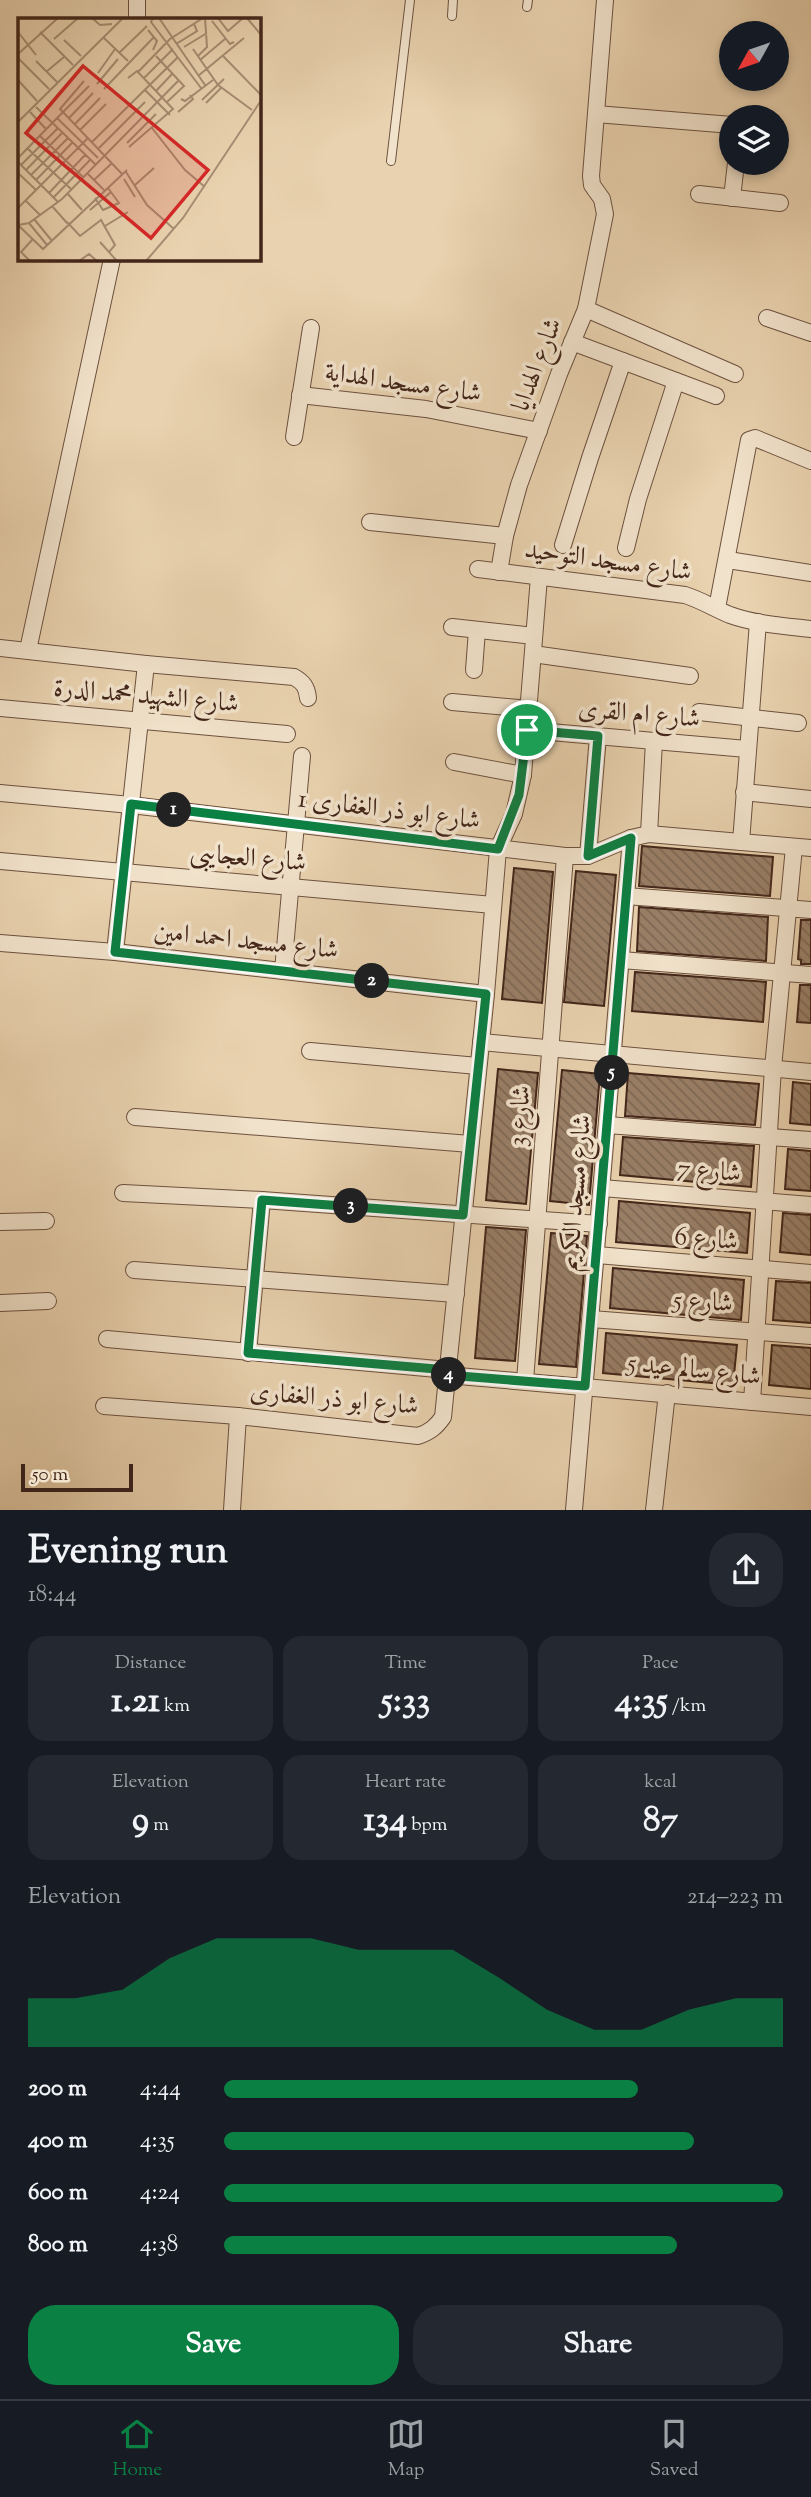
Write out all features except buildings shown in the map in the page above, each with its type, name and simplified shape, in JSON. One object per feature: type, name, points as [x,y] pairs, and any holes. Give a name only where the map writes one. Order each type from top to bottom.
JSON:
[{"type":"street","points":[[136,0],[137,18]]},
{"type":"street","points":[[605,0],[596,114],[719,124]]},
{"type":"street","name":"شارع الهدايا","points":[[499,572],[505,536],[519,485],[586,309],[606,214],[602,199],[592,185],[591,176],[596,114]]},
{"type":"street","points":[[732,198],[735,175]]},
{"type":"street","points":[[699,194],[780,203]]},
{"type":"street","points":[[28,650],[112,261]]},
{"type":"street","points":[[586,309],[735,374]]},
{"type":"street","points":[[767,318],[811,333]]},
{"type":"street","points":[[293,437],[310,328]]},
{"type":"street","points":[[572,342],[716,396]]},
{"type":"street","points":[[564,545],[623,361]]},
{"type":"street","points":[[626,548],[638,499],[676,381]]},
{"type":"street","name":"شارع مسجد الهداية","points":[[300,395],[426,409],[539,431]]},
{"type":"street","points":[[717,608],[749,440],[755,438],[811,461]]},
{"type":"street","points":[[370,522],[505,536]]},
{"type":"street","points":[[728,560],[811,573]]},
{"type":"street","name":"شارع مسجد التوحيد","points":[[478,569],[685,595],[728,614],[758,622],[811,629]]},
{"type":"street","name":"شارع ابو ذر الغفارى","points":[[104,1406],[238,1416],[418,1436],[437,1426],[443,1417],[498,849],[514,814],[523,775],[539,577]]},
{"type":"street","points":[[741,842],[758,622]]},
{"type":"street","points":[[452,627],[534,636]]},
{"type":"street","points":[[474,670],[477,630]]},
{"type":"street","points":[[0,648],[294,677],[302,681],[308,698]]},
{"type":"street","points":[[533,654],[690,676]]},
{"type":"street","points":[[115,952],[146,664]]},
{"type":"street","points":[[452,702],[529,709]]},
{"type":"street","name":"شارع الشهيد محمد الدرة","points":[[0,708],[287,734]]},
{"type":"street","points":[[699,712],[797,723]]},
{"type":"street","name":"شارع ام القرى","points":[[527,730],[747,749]]},
{"type":"street","points":[[588,856],[598,736]]},
{"type":"street","points":[[649,834],[654,741]]},
{"type":"street","points":[[283,971],[302,756]]},
{"type":"street","points":[[454,762],[523,775]]},
{"type":"street","points":[[744,792],[811,799]]},
{"type":"street","name":"شارع ابو ذر الغفارى 1","points":[[0,793],[131,804],[565,856],[588,856],[631,838],[649,834],[811,848]]},
{"type":"street","name":"شارع مسجد الكريم","points":[[574,1510],[631,838]]},
{"type":"street","points":[[752,1402],[773,1068],[794,847]]},
{"type":"street","name":"شارع 3","points":[[525,1381],[565,856]]},
{"type":"street","name":"شارع العجايبى","points":[[0,861],[493,905]]},
{"type":"street","points":[[626,897],[811,910]]},
{"type":"street","name":"شارع مسجد احمد امين","points":[[0,943],[115,952],[486,994]]},
{"type":"street","points":[[621,960],[811,975]]},
{"type":"street","points":[[481,1042],[811,1072]]},
{"type":"street","points":[[310,1051],[478,1066]]},
{"type":"street","points":[[135,1117],[470,1144]]},
{"type":"street","points":[[607,1125],[811,1140]]},
{"type":"street","name":"شارع 7","points":[[602,1188],[811,1205]]},
{"type":"street","points":[[123,1193],[599,1224]]},
{"type":"street","points":[[248,1353],[262,1200]]},
{"type":"street","points":[[0,1223],[46,1221]]},
{"type":"street","name":"شارع 6","points":[[597,1255],[811,1273]]},
{"type":"street","points":[[134,1270],[456,1294]]},
{"type":"street","points":[[0,1303],[48,1301]]},
{"type":"street","name":"شارع 5","points":[[591,1319],[811,1336]]},
{"type":"street","name":"شارع سالم عيد 5","points":[[107,1339],[811,1407]]},
{"type":"street","points":[[654,1510],[667,1393]]},
{"type":"street","points":[[232,1510],[238,1416]]},
{"type":"lane","points":[[391,161],[410,0]]},
{"type":"lane","points":[[452,16],[453,0]]},
{"type":"route","points":[[527,730],[598,736],[588,856],[631,838],[585,1386],[447,1375],[448,1370],[248,1353],[262,1200],[463,1215],[486,994],[115,952],[131,804],[498,849],[514,814],[519,795],[527,730]]}]
